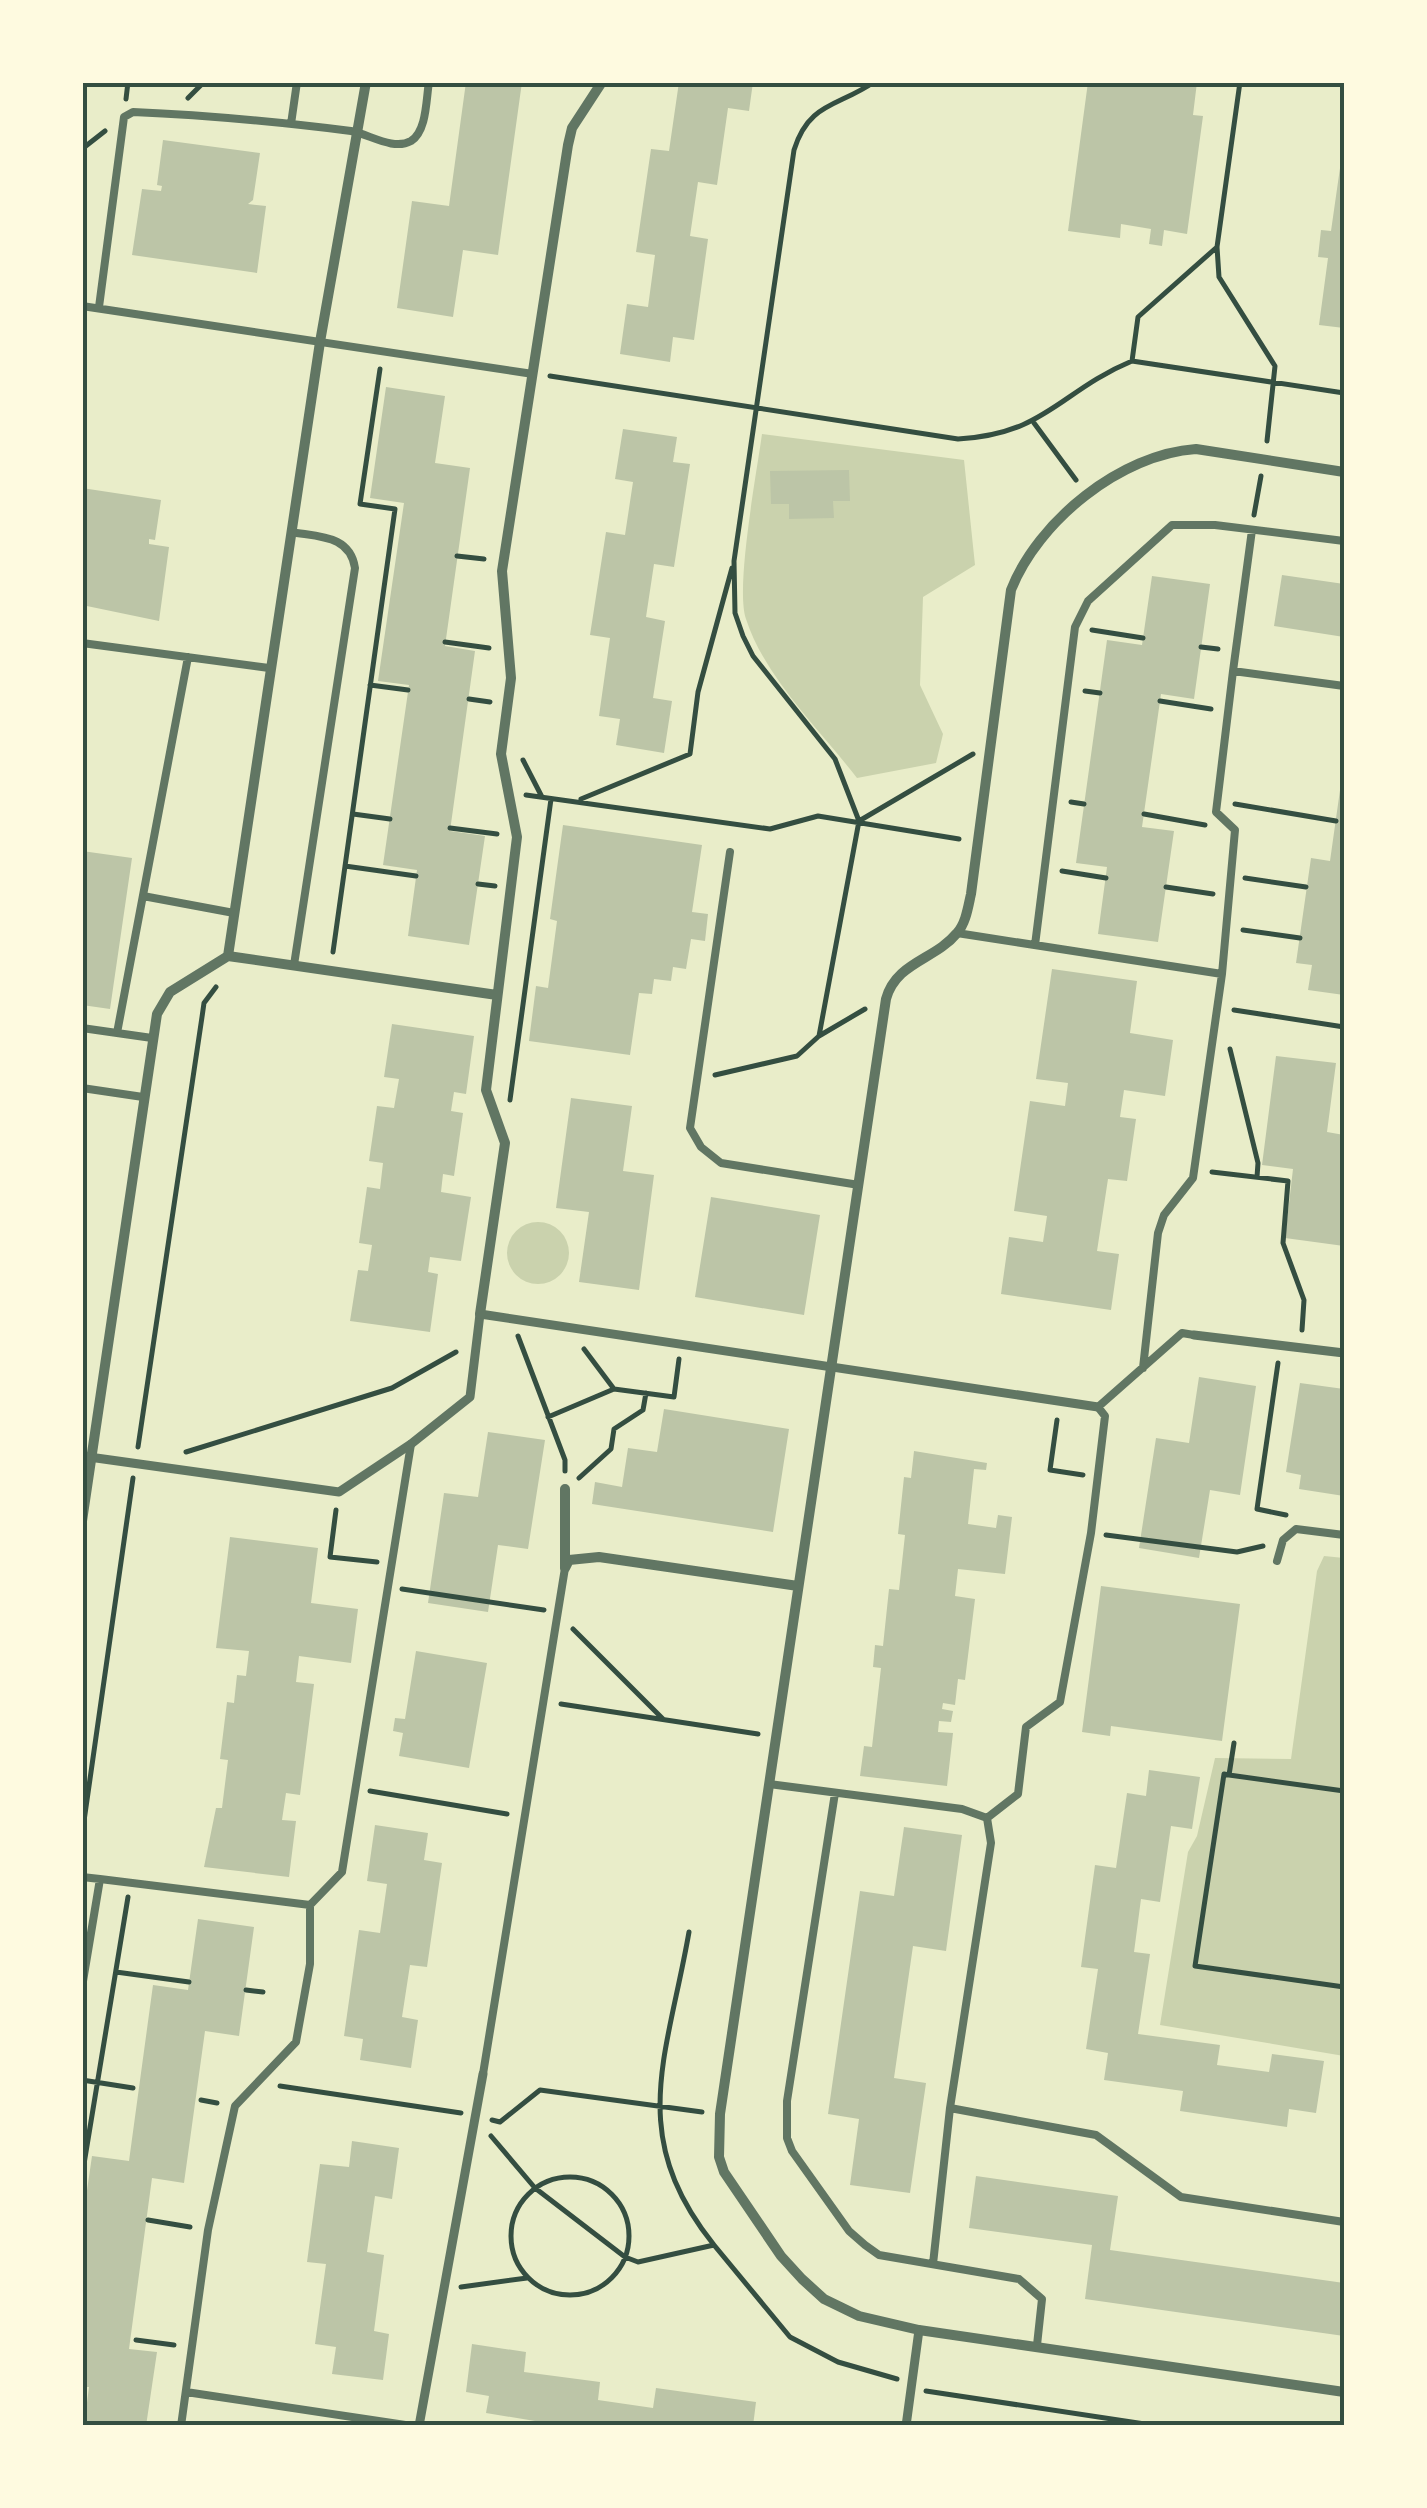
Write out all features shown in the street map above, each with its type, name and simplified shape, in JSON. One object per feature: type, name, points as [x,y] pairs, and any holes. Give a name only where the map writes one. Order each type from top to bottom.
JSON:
[{"type":"street","points":[[228,956],[320,342],[366,82]]},
{"type":"street","points":[[87,1456],[339,1492],[412,1444],[470,1396],[504,1143],[486,1090],[517,838],[501,754],[511,678],[506,650],[503,562],[572,128],[602,82]]},
{"type":"street","points":[[1344,472],[1196,449],[1171,451],[1139,463],[1047,532],[1027,556],[1011,590],[971,894],[958,933],[896,977],[886,999],[720,2114],[724,2172],[781,2256],[814,2291],[840,2309],[919,2330],[1344,2392]]},
{"type":"street","points":[[82,1521],[89,1480],[87,1456],[142,1098],[157,1014],[170,992],[228,956],[498,995]]},
{"type":"street","points":[[480,1314],[1098,1407]]},
{"type":"street","points":[[1194,1335],[1344,1353]]},
{"type":"street","points":[[564,1568],[565,1489]]},
{"type":"street","points":[[564,1568],[569,1560],[599,1558],[798,1586]]},
{"type":"street","points":[[415,2426],[483,2074]]},
{"type":"street","points":[[906,2426],[919,2330]]},
{"type":"lane","points":[[291,124],[297,82]]},
{"type":"lane","points":[[98,307],[124,117],[133,112],[291,124],[358,132],[399,144],[411,141],[421,130],[429,82]]},
{"type":"lane","points":[[82,306],[533,374]]},
{"type":"lane","points":[[1035,945],[1074,627],[1088,601],[1172,526],[1252,530],[1344,542]]},
{"type":"lane","points":[[1142,1368],[1158,1233],[1170,1206],[1188,1189],[1194,1170],[1222,974],[1235,830],[1216,812],[1252,530]]},
{"type":"lane","points":[[291,532],[339,540],[353,553],[355,568],[294,965]]},
{"type":"lane","points":[[82,643],[269,668]]},
{"type":"lane","points":[[117,1032],[188,656]]},
{"type":"lane","points":[[1233,671],[1344,686]]},
{"type":"lane","points":[[730,852],[690,1128],[701,1147],[721,1163],[859,1185]]},
{"type":"lane","points":[[142,896],[234,913]]},
{"type":"lane","points":[[958,933],[1222,974]]},
{"type":"lane","points":[[82,1028],[152,1038]]},
{"type":"lane","points":[[82,1088],[142,1098]]},
{"type":"lane","points":[[987,1818],[1018,1794],[1026,1727],[1060,1702],[1091,1533],[1106,1416],[1098,1407],[1182,1333],[1194,1335]]},
{"type":"lane","points":[[181,2426],[208,2230],[235,2106],[296,2042],[310,1964],[310,1905],[342,1872],[412,1444]]},
{"type":"lane","points":[[1277,1561],[1283,1540],[1296,1529],[1344,1535]]},
{"type":"lane","points":[[483,2074],[564,1568]]},
{"type":"lane","points":[[769,1784],[962,1809],[987,1818]]},
{"type":"lane","points":[[835,1793],[787,2100],[786,2138],[843,2223],[878,2254],[1019,2279],[1031,2286],[1042,2298],[1037,2345]]},
{"type":"lane","points":[[933,2264],[950,2108],[991,1843],[987,1818]]},
{"type":"lane","points":[[82,1877],[310,1905]]},
{"type":"lane","points":[[82,1987],[100,1879]]},
{"type":"lane","points":[[950,2108],[1096,2135],[1181,2197],[1344,2222]]},
{"type":"lane","points":[[186,2392],[415,2426]]},
{"type":"path","points":[[577,801],[690,754],[698,692],[734,561],[788,180],[801,128],[816,112],[874,82]]},
{"type":"path","points":[[1240,82],[1217,247],[1218,276],[1275,366],[1265,459],[1252,530]]},
{"type":"path","points":[[1132,361],[1138,317],[1217,247]]},
{"type":"path","points":[[331,970],[370,685],[394,548],[395,509],[360,504],[382,352]]},
{"type":"path","points":[[533,374],[958,439],[999,437],[1034,422],[1098,375],[1132,361],[1344,393]]},
{"type":"path","points":[[1034,422],[1089,497]]},
{"type":"path","points":[[457,556],[503,562]]},
{"type":"path","points":[[734,561],[736,613],[742,636],[753,656],[835,759],[859,821],[818,1036]]},
{"type":"path","points":[[1074,627],[1143,638]]},
{"type":"path","points":[[445,642],[506,650]]},
{"type":"path","points":[[370,685],[408,690]]},
{"type":"path","points":[[1160,701],[1228,711]]},
{"type":"path","points":[[859,821],[991,743]]},
{"type":"path","points":[[510,793],[770,830],[818,816],[977,842]]},
{"type":"path","points":[[510,1106],[551,798]]},
{"type":"path","points":[[1217,800],[1336,822]]},
{"type":"path","points":[[352,814],[390,819]]},
{"type":"path","points":[[1144,814],[1235,830]]},
{"type":"path","points":[[450,828],[517,838]]},
{"type":"path","points":[[345,866],[416,876]]},
{"type":"path","points":[[1044,869],[1106,878]]},
{"type":"path","points":[[1231,875],[1306,888]]},
{"type":"path","points":[[1166,887],[1229,896]]},
{"type":"path","points":[[1226,928],[1300,938]]},
{"type":"path","points":[[82,1834],[204,1003],[217,987]]},
{"type":"path","points":[[695,1086],[732,1069],[797,1056],[818,1036],[886,999]]},
{"type":"path","points":[[1217,1007],[1344,1027]]},
{"type":"path","points":[[1228,1040],[1258,1163],[1257,1177]]},
{"type":"path","points":[[1194,1170],[1288,1181],[1283,1242],[1304,1300],[1301,1348]]},
{"type":"path","points":[[512,1319],[565,1460],[565,1489]]},
{"type":"path","points":[[576,1328],[578,1342],[614,1389]]},
{"type":"path","points":[[186,1452],[392,1388],[476,1341]]},
{"type":"path","points":[[548,1417],[614,1389],[674,1397],[681,1343]]},
{"type":"path","points":[[1091,1533],[1237,1552],[1283,1540],[1286,1514],[1258,1509],[1282,1345]]},
{"type":"path","points":[[565,1489],[611,1449],[614,1428],[643,1410],[646,1393]]},
{"type":"path","points":[[1060,1402],[1050,1470],[1098,1477]]},
{"type":"path","points":[[339,1492],[330,1557],[392,1564]]},
{"type":"path","points":[[388,1587],[557,1613],[663,1719]]},
{"type":"path","points":[[543,1701],[776,1736]]},
{"type":"path","points":[[1228,1775],[1234,1743]]},
{"type":"path","points":[[1344,1791],[1224,1774],[1195,1966],[1344,1987]]},
{"type":"path","points":[[355,1789],[524,1816]]},
{"type":"path","points":[[82,2176],[130,1883]]},
{"type":"path","points":[[689,1932],[658,2106],[659,2138],[684,2208],[790,2337],[838,2362],[912,2384],[932,2394],[1158,2426]]},
{"type":"path","points":[[116,1972],[189,1982]]},
{"type":"path","points":[[246,1990],[262,1992]]},
{"type":"path","points":[[82,2080],[132,2088]]},
{"type":"path","points":[[473,2115],[535,2188],[625,2257],[638,2262],[714,2245]]},
{"type":"path","points":[[564,2176],[604,2186],[618,2201],[628,2220],[630,2241],[617,2273],[602,2287],[583,2295],[544,2290],[527,2278],[515,2261],[510,2229],[516,2210],[535,2188],[564,2176]]},
{"type":"path","points":[[148,2220],[208,2230]]},
{"type":"path","points":[[438,2304],[461,2287],[527,2278]]},
{"type":"path","points":[[136,2340],[192,2347]]},
{"type":"green space","points":[[762,434],[964,460],[975,565],[923,597],[920,685],[943,734],[936,763],[857,778],[766,662],[743,604],[748,529]]},
{"type":"green space","points":[[538,1222],[560,1231],[569,1253],[560,1275],[538,1284],[516,1275],[507,1253],[516,1231]]},
{"type":"green space","points":[[1324,1556],[1344,1558],[1344,2056],[1160,2025],[1188,1852],[1197,1836],[1215,1758],[1291,1759],[1317,1571]]},
{"type":"building","points":[[466,82],[522,82],[498,255],[463,250],[453,317],[397,308],[412,201],[449,206]]},
{"type":"building","points":[[679,82],[753,82],[749,111],[728,108],[717,185],[698,182],[690,236],[708,239],[694,340],[673,337],[670,362],[620,354],[627,304],[648,307],[655,255],[636,252],[651,149],[669,151]]},
{"type":"building","points":[[1088,82],[1197,82],[1193,115],[1203,116],[1187,234],[1164,230],[1162,246],[1149,244],[1151,229],[1121,224],[1120,238],[1068,231]]},
{"type":"building","points":[[163,140],[260,153],[253,200],[248,204],[266,206],[257,273],[132,255],[142,189],[161,191],[162,186],[157,185]]},
{"type":"building","points":[[1341,161],[1344,328],[1319,325],[1328,258],[1318,257],[1321,230],[1331,231]]},
{"type":"building","points":[[386,387],[445,396],[435,463],[470,468],[445,646],[475,651],[450,831],[485,836],[469,945],[408,936],[417,870],[383,865],[409,685],[378,681],[404,503],[370,498]]},
{"type":"building","points":[[623,429],[677,437],[673,462],[690,464],[674,567],[654,564],[646,617],[665,621],[653,698],[672,701],[664,753],[616,745],[620,719],[599,716],[610,638],[590,635],[606,532],[625,535],[633,482],[615,479]]},
{"type":"building","points":[[849,470],[850,501],[833,501],[834,518],[789,519],[789,504],[771,504],[770,471]]},
{"type":"building","points":[[82,488],[161,500],[155,540],[149,539],[149,544],[169,547],[159,621],[82,605]]},
{"type":"building","points":[[1282,575],[1344,584],[1344,637],[1274,626]]},
{"type":"building","points":[[1152,576],[1210,584],[1194,699],[1161,694],[1142,827],[1174,831],[1158,942],[1098,934],[1107,867],[1076,863],[1107,640],[1142,645]]},
{"type":"building","points":[[1342,776],[1344,995],[1308,990],[1312,965],[1296,963],[1311,858],[1330,861]]},
{"type":"building","points":[[563,825],[702,845],[692,912],[708,914],[705,941],[691,939],[686,969],[673,967],[671,981],[654,979],[652,994],[639,993],[630,1055],[529,1041],[536,986],[548,988],[557,921],[550,919]]},
{"type":"building","points":[[82,851],[132,858],[110,1009],[82,1005]]},
{"type":"building","points":[[1052,969],[1137,981],[1130,1033],[1173,1040],[1165,1096],[1124,1090],[1120,1117],[1136,1119],[1127,1181],[1108,1179],[1097,1251],[1119,1254],[1111,1310],[1001,1294],[1009,1237],[1043,1242],[1047,1216],[1014,1211],[1030,1101],[1065,1106],[1068,1083],[1036,1079]]},
{"type":"building","points":[[392,1024],[474,1036],[466,1094],[454,1092],[451,1111],[463,1113],[454,1176],[443,1174],[441,1192],[471,1197],[461,1261],[430,1257],[428,1272],[438,1274],[430,1332],[350,1321],[358,1270],[368,1271],[372,1245],[359,1243],[367,1187],[380,1189],[383,1163],[369,1161],[377,1106],[394,1108],[399,1079],[384,1077]]},
{"type":"building","points":[[1276,1056],[1336,1063],[1327,1132],[1344,1135],[1344,1246],[1285,1238],[1293,1169],[1262,1165]]},
{"type":"building","points":[[571,1098],[632,1106],[623,1171],[654,1175],[639,1290],[579,1282],[589,1212],[556,1208]]},
{"type":"building","points":[[711,1197],[820,1215],[804,1315],[695,1297]]},
{"type":"building","points":[[1199,1377],[1256,1386],[1240,1495],[1210,1490],[1199,1558],[1139,1548],[1156,1438],[1189,1443]]},
{"type":"building","points":[[1300,1383],[1344,1389],[1344,1496],[1299,1489],[1301,1475],[1286,1472]]},
{"type":"building","points":[[664,1409],[789,1429],[773,1532],[592,1504],[595,1482],[622,1487],[628,1448],[657,1452]]},
{"type":"building","points":[[488,1432],[545,1440],[528,1549],[498,1545],[488,1612],[428,1603],[444,1493],[478,1497]]},
{"type":"building","points":[[914,1451],[987,1463],[986,1470],[974,1469],[968,1524],[996,1528],[998,1515],[1012,1517],[1005,1574],[958,1569],[955,1596],[975,1599],[965,1680],[958,1679],[955,1705],[943,1703],[942,1709],[953,1711],[951,1722],[939,1721],[938,1732],[953,1733],[947,1786],[860,1776],[864,1746],[872,1747],[881,1668],[873,1667],[875,1645],[883,1646],[889,1589],[899,1590],[905,1535],[898,1534],[904,1477],[911,1478]]},
{"type":"building","points":[[230,1537],[318,1548],[311,1603],[358,1609],[351,1663],[299,1656],[296,1682],[314,1684],[300,1795],[286,1793],[282,1820],[296,1821],[289,1877],[204,1867],[216,1808],[222,1808],[228,1760],[220,1759],[227,1702],[234,1703],[237,1675],[246,1676],[249,1651],[216,1648]]},
{"type":"building","points":[[1101,1586],[1240,1604],[1222,1741],[1111,1726],[1110,1736],[1082,1732]]},
{"type":"building","points":[[416,1651],[487,1663],[469,1768],[399,1756],[403,1733],[393,1731],[395,1718],[405,1719]]},
{"type":"building","points":[[1149,1770],[1200,1777],[1192,1829],[1171,1826],[1160,1902],[1141,1899],[1134,1952],[1150,1954],[1138,2034],[1220,2045],[1217,2065],[1269,2072],[1272,2054],[1324,2061],[1316,2113],[1289,2109],[1287,2127],[1180,2111],[1183,2091],[1104,2080],[1108,2053],[1086,2049],[1098,1969],[1081,1967],[1095,1865],[1116,1868],[1127,1793],[1146,1796]]},
{"type":"building","points":[[375,1825],[428,1833],[424,1860],[442,1863],[427,1967],[410,1965],[402,2017],[418,2020],[411,2068],[360,2060],[363,2039],[344,2036],[359,1930],[380,1933],[387,1884],[367,1881]]},
{"type":"building","points":[[904,1827],[962,1835],[946,1951],[913,1946],[894,2078],[926,2083],[910,2193],[850,2185],[859,2119],[828,2114],[860,1891],[894,1896]]},
{"type":"building","points":[[198,1919],[254,1927],[239,2036],[205,2031],[184,2183],[152,2178],[129,2349],[157,2352],[146,2426],[84,2426],[89,2387],[82,2387],[82,2225],[92,2156],[129,2161],[153,1985],[188,1990]]},
{"type":"building","points":[[352,2141],[399,2148],[392,2199],[375,2196],[367,2252],[384,2255],[374,2331],[389,2334],[383,2380],[332,2374],[336,2347],[315,2344],[326,2264],[307,2262],[320,2164],[349,2167]]},
{"type":"building","points":[[976,2176],[1118,2196],[1110,2250],[1344,2283],[1344,2336],[1085,2299],[1092,2245],[969,2228]]},
{"type":"building","points":[[472,2344],[526,2352],[524,2372],[600,2382],[598,2400],[653,2408],[656,2388],[756,2402],[753,2426],[565,2426],[486,2413],[489,2396],[466,2392]]}]
